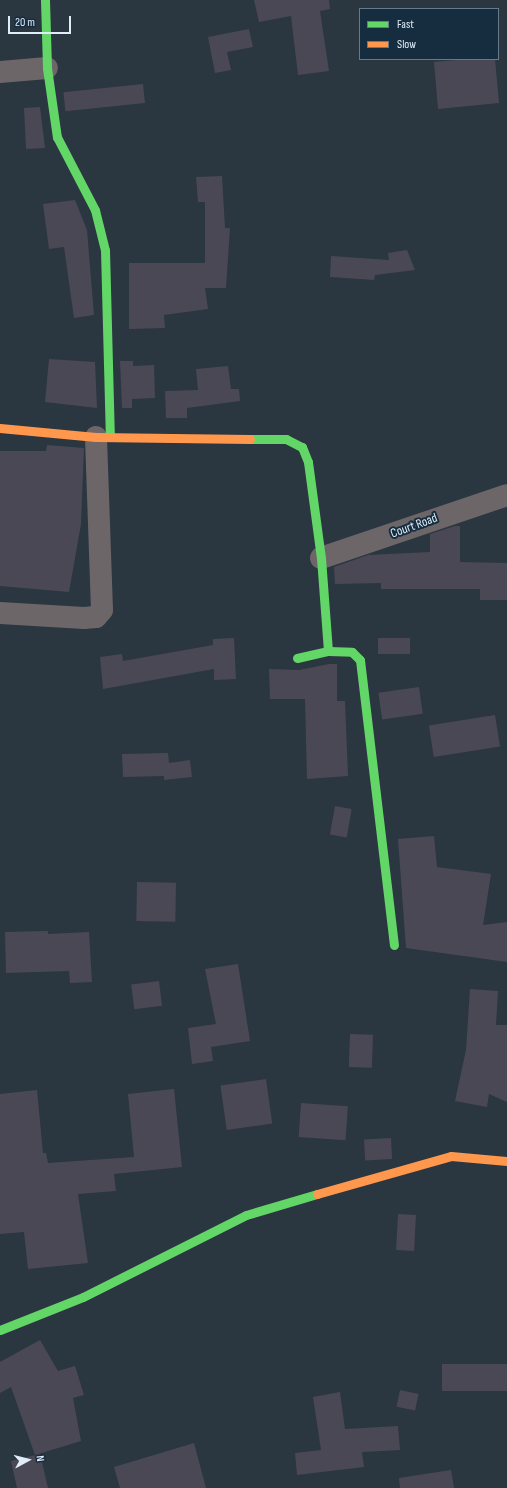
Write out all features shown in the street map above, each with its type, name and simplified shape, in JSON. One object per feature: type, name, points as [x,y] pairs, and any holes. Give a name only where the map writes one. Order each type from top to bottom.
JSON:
[{"type":"street","points":[[0,613],[84,618],[96,617],[102,610],[105,250],[95,210],[57,138],[47,68],[45,0]]},
{"type":"street","points":[[0,72],[47,68]]},
{"type":"street","points":[[0,428],[103,437],[286,440],[302,446],[321,558],[328,651]]},
{"type":"street","name":"Court Road","points":[[321,558],[507,496]]},
{"type":"street","points":[[297,658],[328,651],[352,652],[360,660],[364,672],[394,945]]},
{"type":"street","points":[[0,1330],[82,1297],[246,1215],[451,1156],[507,1162]]},
{"type":"building","points":[[254,0],[329,0],[330,9],[320,11],[329,71],[298,75],[291,16],[259,22]]},
{"type":"building","points":[[249,29],[253,47],[227,52],[231,70],[215,73],[208,37]]},
{"type":"building","points":[[457,60],[495,60],[499,103],[438,109],[434,62]]},
{"type":"building","points":[[143,84],[145,103],[65,111],[63,92]]},
{"type":"building","points":[[40,107],[45,148],[26,149],[24,108]]},
{"type":"building","points":[[222,176],[225,228],[230,228],[226,288],[205,288],[208,309],[164,315],[165,328],[129,329],[129,263],[205,263],[205,202],[198,202],[196,177]]},
{"type":"building","points":[[75,200],[87,230],[94,315],[74,318],[64,247],[49,249],[43,204]]},
{"type":"building","points":[[407,250],[415,270],[375,275],[374,280],[330,277],[331,256],[389,260],[388,253]]},
{"type":"building","points":[[49,359],[95,362],[97,408],[45,402]]},
{"type":"building","points":[[120,361],[133,361],[133,366],[154,365],[155,398],[132,399],[132,408],[122,408]]},
{"type":"building","points":[[228,366],[231,389],[239,389],[240,401],[187,408],[187,418],[166,418],[165,391],[198,390],[196,369]]},
{"type":"building","points":[[47,445],[84,448],[81,524],[69,592],[0,586],[0,451],[46,451]]},
{"type":"building","points":[[455,526],[460,526],[460,562],[507,563],[507,600],[480,600],[480,589],[381,589],[381,583],[335,584],[334,567],[368,555],[430,552],[430,534]]},
{"type":"building","points":[[234,638],[236,679],[214,680],[214,669],[103,689],[100,657],[122,654],[123,661],[213,645],[213,639]]},
{"type":"building","points":[[378,638],[410,638],[410,654],[378,654]]},
{"type":"building","points":[[329,664],[337,664],[337,701],[345,701],[348,776],[307,779],[305,699],[270,699],[269,669],[299,670]]},
{"type":"building","points":[[419,687],[423,714],[382,719],[378,693]]},
{"type":"building","points":[[495,715],[500,747],[434,757],[429,725]]},
{"type":"building","points":[[168,753],[169,763],[190,760],[192,777],[164,780],[164,776],[123,777],[122,754]]},
{"type":"building","points":[[335,806],[352,809],[347,838],[330,835]]},
{"type":"building","points":[[434,836],[437,867],[491,874],[483,925],[507,922],[507,962],[406,948],[398,839]]},
{"type":"building","points":[[137,882],[176,883],[175,922],[136,921]]},
{"type":"building","points":[[48,931],[48,934],[89,932],[92,982],[70,983],[69,971],[6,973],[5,932]]},
{"type":"building","points":[[238,964],[250,1041],[211,1047],[213,1061],[192,1064],[188,1028],[216,1024],[205,969]]},
{"type":"building","points":[[159,981],[162,1006],[134,1009],[131,984]]},
{"type":"building","points":[[470,989],[498,991],[496,1025],[507,1025],[507,1102],[489,1094],[487,1107],[455,1101],[466,1050]]},
{"type":"building","points":[[350,1034],[373,1035],[372,1068],[349,1067]]},
{"type":"building","points":[[266,1079],[272,1124],[227,1130],[220,1085]]},
{"type":"building","points":[[174,1089],[182,1167],[114,1174],[116,1191],[78,1194],[88,1263],[28,1269],[24,1232],[0,1234],[0,1094],[37,1090],[43,1153],[46,1153],[48,1163],[134,1157],[128,1094]]},
{"type":"building","points":[[301,1103],[348,1106],[346,1140],[299,1137]]},
{"type":"building","points":[[391,1138],[392,1159],[365,1160],[364,1139]]},
{"type":"building","points":[[398,1214],[416,1215],[414,1251],[396,1250]]},
{"type":"building","points":[[40,1340],[58,1371],[75,1366],[84,1395],[73,1398],[81,1441],[35,1455],[11,1387],[0,1393],[0,1362]]},
{"type":"building","points":[[442,1364],[507,1364],[507,1391],[442,1391]]},
{"type":"building","points":[[400,1390],[419,1394],[415,1411],[396,1407]]},
{"type":"building","points":[[340,1392],[345,1429],[398,1426],[400,1450],[362,1452],[364,1467],[297,1475],[295,1453],[321,1450],[313,1397]]},
{"type":"building","points":[[194,1443],[206,1488],[120,1488],[114,1467]]},
{"type":"building","points":[[40,1454],[48,1488],[17,1488],[11,1461]]},
{"type":"building","points":[[451,1470],[454,1488],[400,1488],[399,1478]]},
{"type":"traffic: fast","points":[[45,0],[47,68],[57,137],[95,210],[105,250],[110,437]]},
{"type":"traffic: fast","points":[[250,439],[286,439],[302,447],[308,462],[321,558],[328,651]]},
{"type":"traffic: fast","points":[[297,658],[328,651],[352,652],[360,660],[394,945]]},
{"type":"traffic: fast","points":[[0,1330],[83,1297],[246,1215],[317,1194]]},
{"type":"traffic: slow","points":[[0,428],[96,437],[250,439]]},
{"type":"traffic: slow","points":[[317,1194],[451,1156],[507,1161]]}]
